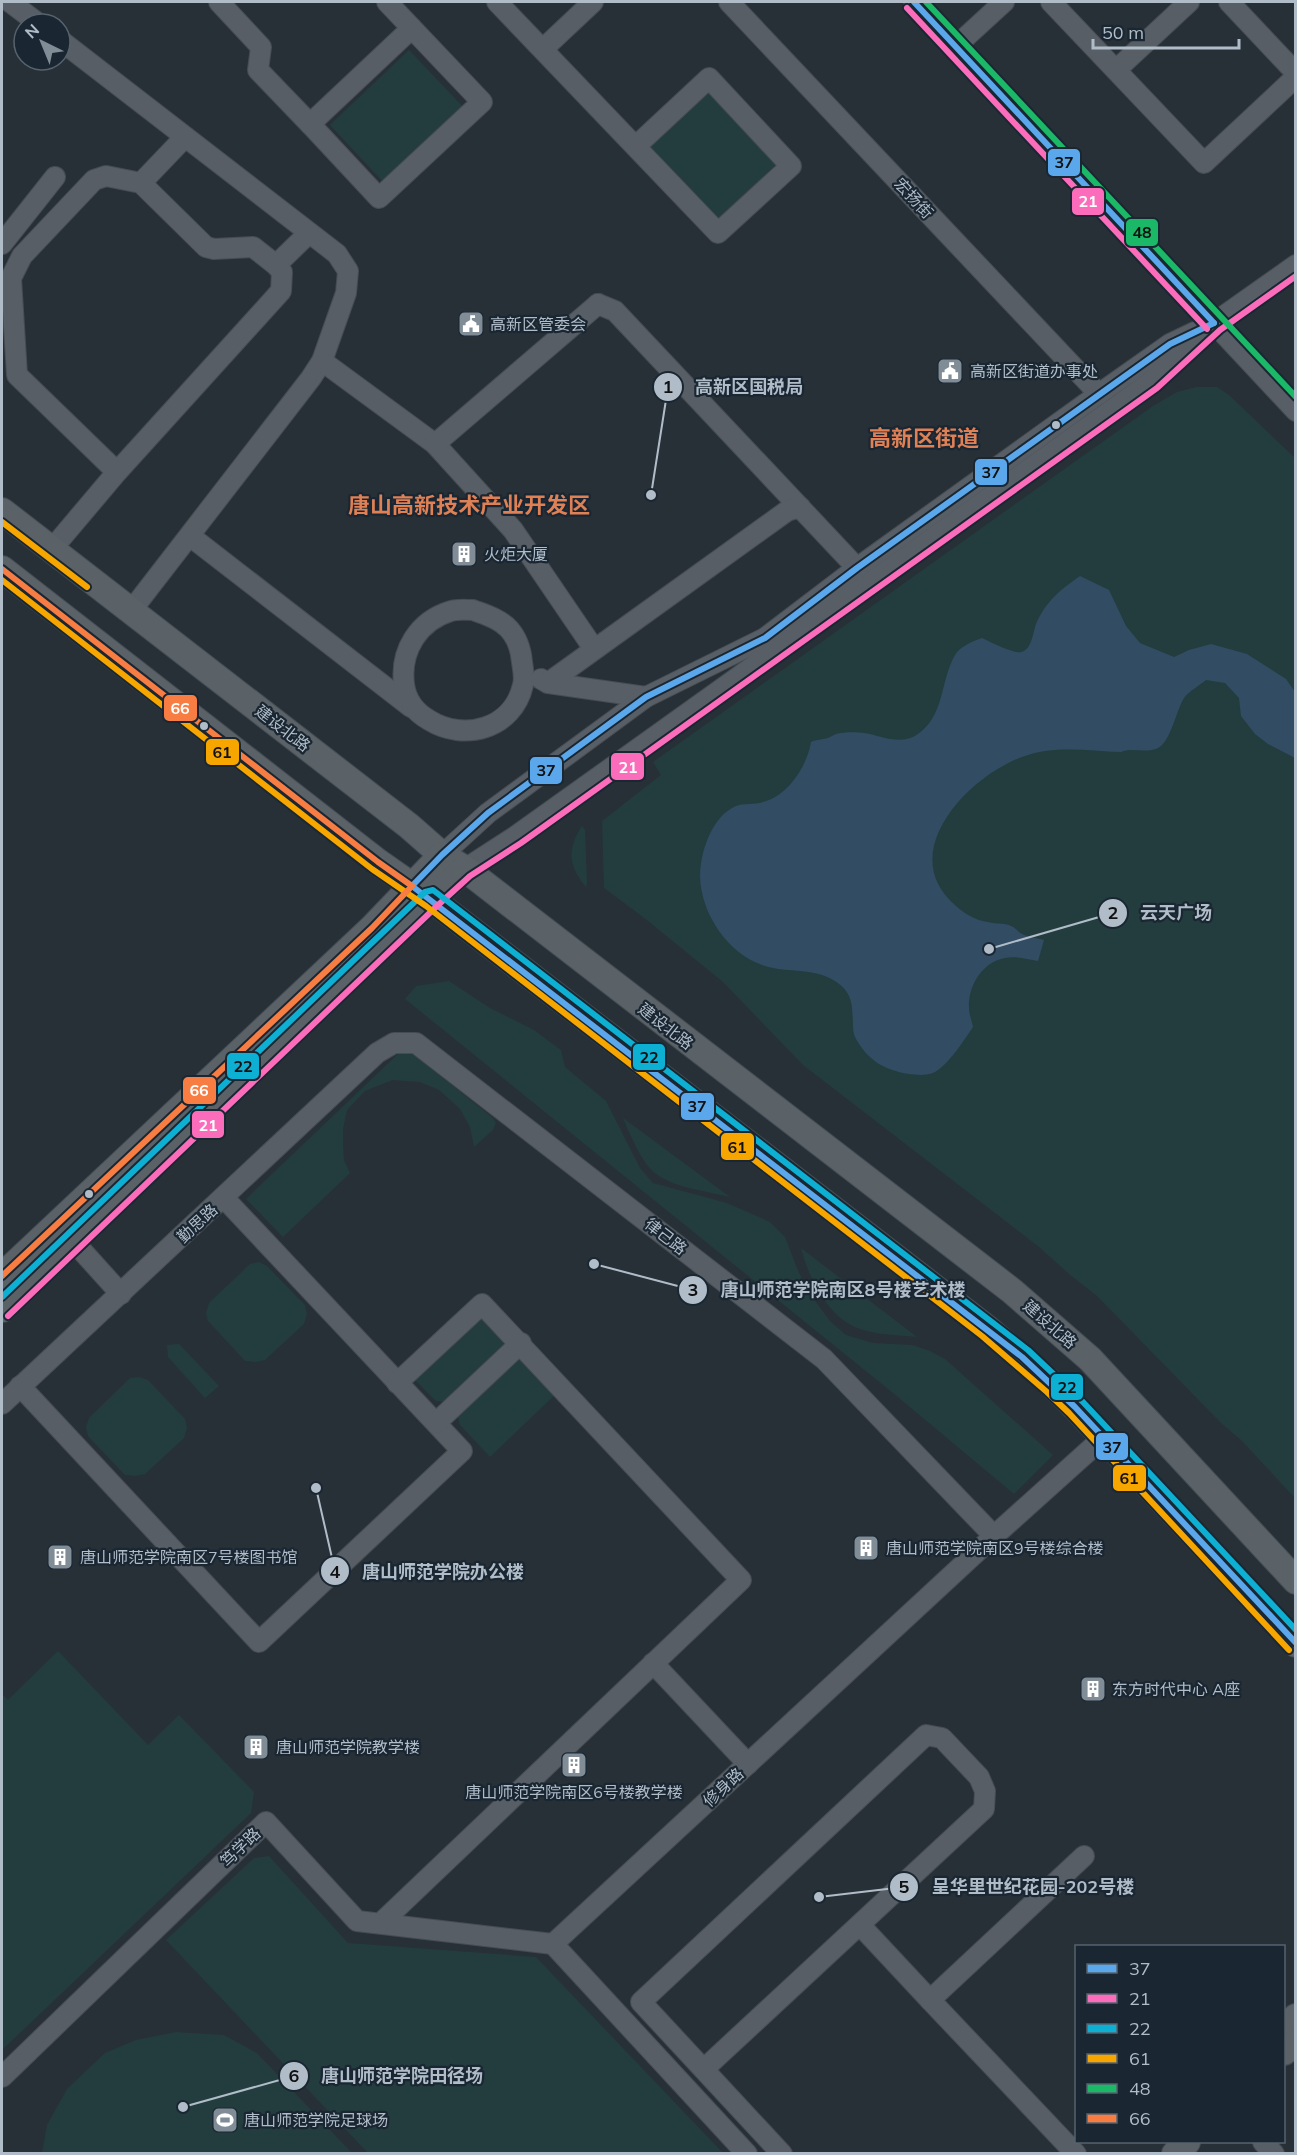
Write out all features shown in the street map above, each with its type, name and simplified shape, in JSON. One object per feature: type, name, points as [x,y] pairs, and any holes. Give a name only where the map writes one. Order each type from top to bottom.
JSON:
[{"type":"main road","name":"建设北路","points":[[2,511],[410,826],[442,855],[465,869],[1052,1324],[1090,1359],[1296,1581]]},
{"type":"main road","points":[[2,569],[368,855],[421,893],[988,1329],[1053,1385],[1104,1437],[1296,1644]]},
{"type":"main road","points":[[2,1309],[74,1242],[421,893],[442,855]]},
{"type":"main road","points":[[2,1276],[372,928],[421,893],[465,869]]},
{"type":"main road","points":[[1285,2028],[1296,2017]]},
{"type":"main road","points":[[1155,2154],[1166,2143]]},
{"type":"main road","points":[[1174,2154],[1186,2143]]},
{"type":"street","points":[[10,2],[23,12]]},
{"type":"street","points":[[219,2],[261,46],[258,69],[379,198],[482,102],[387,2]]},
{"type":"street","points":[[497,2],[718,233],[791,166],[709,78],[636,146]]},
{"type":"street","points":[[543,49],[593,2]]},
{"type":"street","name":"宏扬街","points":[[729,2],[1099,393]]},
{"type":"street","points":[[914,2],[1296,411]]},
{"type":"street","points":[[956,46],[1004,2]]},
{"type":"street","points":[[1052,2],[1203,163],[1296,75],[1229,2]]},
{"type":"street","points":[[1116,70],[1190,2]]},
{"type":"street","points":[[310,124],[412,28]]},
{"type":"street","points":[[72,49],[337,254],[348,271],[346,293],[322,361],[131,611]]},
{"type":"street","points":[[141,183],[185,137]]},
{"type":"street","points":[[52,549],[117,472],[281,291],[282,272],[253,247],[214,249],[206,247],[141,183],[106,176],[94,180],[21,256],[11,278],[17,375],[117,472]]},
{"type":"street","points":[[2,244],[55,177]]},
{"type":"street","points":[[276,265],[309,233]]},
{"type":"street","points":[[465,869],[526,829],[1152,381],[1214,323],[1296,265]]},
{"type":"street","points":[[435,444],[598,304],[615,311],[852,572]]},
{"type":"street","points":[[442,855],[488,813],[646,697],[765,638],[1099,393],[1170,344],[1214,323]]},
{"type":"street","points":[[322,361],[435,444],[513,530],[594,648]]},
{"type":"street","points":[[548,682],[793,509]]},
{"type":"street","points":[[190,536],[412,708],[440,727],[458,731],[475,731],[492,725],[506,714],[517,700],[524,684],[523,670],[520,646],[509,629],[493,617],[473,610],[453,610],[434,618],[418,631],[407,649],[403,669],[404,687],[412,708]]},
{"type":"street","points":[[523,670],[548,682],[646,697]]},
{"type":"street","name":"勤思路","points":[[2,1404],[377,1053],[394,1043]]},
{"type":"street","name":"律己路","points":[[394,1043],[416,1043],[824,1359],[994,1536]]},
{"type":"street","points":[[20,1386],[259,1642],[462,1451],[224,1198]]},
{"type":"street","points":[[74,1242],[121,1294]]},
{"type":"street","points":[[381,1923],[741,1580],[482,1304],[397,1383]]},
{"type":"street","points":[[436,1423],[521,1343]]},
{"type":"street","name":"修身路","points":[[553,1944],[1104,1437]]},
{"type":"street","points":[[653,1663],[748,1764]]},
{"type":"street","points":[[704,2069],[984,1809],[985,1791],[979,1777],[942,1738],[926,1735],[641,2002],[782,2154]]},
{"type":"street","name":"笃学路","points":[[2,2077],[266,1822],[357,1921],[553,1944]]},
{"type":"street","points":[[930,2000],[1084,1856]]},
{"type":"street","points":[[860,1925],[1076,2154]]},
{"type":"street","points":[[553,1944],[747,2154]]},
{"type":"green space","points":[[409,50],[465,109],[385,184],[330,125]]},
{"type":"green space","points":[[708,88],[778,163],[718,220],[648,146]]},
{"type":"green space","points":[[1196,387],[1217,387],[1229,395],[1295,458],[1295,1498],[1241,1440],[1222,1424],[1097,1296],[1039,1247],[803,1065],[723,982],[604,888],[602,821],[661,775],[653,762],[1153,406],[1177,392]]},
{"type":"green space","points":[[582,826],[585,830],[586,887],[576,872],[572,857],[574,842]]},
{"type":"green space","points":[[449,981],[490,1008],[534,1030],[561,1050],[565,1067],[606,1101],[640,1168],[653,1183],[727,1203],[770,1222],[785,1237],[799,1273],[813,1298],[830,1321],[846,1335],[873,1343],[912,1345],[945,1359],[1053,1455],[1014,1494],[893,1393],[405,999],[416,986]]},
{"type":"green space","points":[[399,1053],[412,1053],[493,1118],[496,1123],[493,1130],[474,1147],[470,1127],[460,1109],[439,1090],[420,1082],[393,1080],[365,1091],[347,1110],[343,1129],[344,1160],[350,1173],[283,1237],[246,1199]]},
{"type":"green space","points":[[623,1118],[730,1197],[685,1187],[655,1173],[640,1154]]},
{"type":"green space","points":[[801,1248],[917,1337],[867,1331],[849,1324],[838,1316],[829,1307],[815,1284]]},
{"type":"green space","points":[[259,1262],[267,1266],[305,1305],[307,1314],[304,1324],[265,1360],[255,1362],[245,1361],[208,1321],[206,1313],[209,1303],[250,1264]]},
{"type":"green space","points":[[485,1315],[509,1343],[445,1402],[436,1401],[416,1381],[415,1376],[479,1316]]},
{"type":"green space","points":[[179,1344],[219,1386],[205,1398],[168,1357],[167,1345]]},
{"type":"green space","points":[[519,1357],[559,1391],[490,1457],[460,1425],[457,1414]]},
{"type":"green space","points":[[139,1377],[148,1380],[185,1419],[187,1428],[184,1438],[145,1474],[135,1476],[125,1475],[88,1436],[86,1427],[89,1418],[130,1378]]},
{"type":"green space","points":[[58,1651],[148,1745],[179,1715],[254,1792],[251,1813],[2,2050],[2,1694],[8,1700]]},
{"type":"green space","points":[[269,1856],[348,1943],[536,1957],[723,2153],[368,2153],[166,1940],[254,1858]]},
{"type":"green space","points":[[176,2032],[224,2035],[257,2053],[352,2153],[42,2153],[47,2125],[67,2089],[105,2053],[136,2040]]},
{"type":"water","points":[[1080,576],[1109,590],[1126,626],[1140,643],[1174,657],[1211,644],[1247,654],[1286,679],[1295,692],[1295,758],[1268,744],[1255,734],[1241,716],[1239,698],[1225,683],[1206,680],[1184,698],[1170,733],[1158,748],[1121,752],[1073,750],[1036,753],[1004,765],[982,780],[962,797],[946,818],[936,840],[932,863],[939,885],[956,906],[969,915],[982,921],[1009,925],[1024,935],[1044,940],[1038,961],[1005,958],[997,960],[983,970],[974,984],[969,1000],[973,1027],[940,1069],[922,1075],[884,1067],[865,1052],[855,1037],[850,999],[841,985],[821,974],[773,968],[758,963],[744,956],[722,934],[706,907],[702,891],[700,876],[705,846],[714,826],[728,811],[739,805],[772,799],[788,787],[801,770],[811,742],[846,733],[864,733],[898,740],[912,738],[918,734],[927,726],[938,708],[950,665],[960,649],[982,638],[1013,651],[1025,651],[1030,644],[1036,624],[1049,602]]},
{"type":"transit line","name":"37","points":[[914,2],[1214,323]]},
{"type":"transit line","name":"48","points":[[926,2],[1296,397]]},
{"type":"transit line","name":"21","points":[[907,8],[1207,329]]},
{"type":"transit line","name":"21","points":[[8,1316],[470,876],[521,843],[1157,388],[1220,330],[1296,276]]},
{"type":"transit line","name":"37","points":[[1214,323],[1170,344],[857,568],[765,638],[646,697],[488,813],[412,886],[1022,1357],[1075,1407],[1296,1643]]},
{"type":"transit line","name":"61","points":[[2,522],[87,587]]},
{"type":"transit line","name":"66","points":[[2,569],[378,862],[412,886],[372,928],[2,1276]]},
{"type":"transit line","name":"61","points":[[2,580],[372,869],[426,906],[982,1336],[1069,1413],[1289,1650]]},
{"type":"transit line","name":"22","points":[[2,1297],[425,892],[433,890],[1028,1350],[1082,1401],[1296,1630]]},
{"type":"place","name":"高新区管委会","points":[[471,324]]},
{"type":"place","name":"高新区街道办事处","points":[[950,371]]},
{"type":"place","name":"高新区国税局","points":[[651,495]]},
{"type":"place","name":"火炬大厦","points":[[464,554]]},
{"type":"place","name":"云天广场","points":[[989,949]]},
{"type":"place","name":"唐山师范学院南区8号楼艺术楼","points":[[594,1264]]},
{"type":"place","name":"唐山师范学院办公楼","points":[[316,1488]]},
{"type":"place","name":"唐山师范学院南区9号楼综合楼","points":[[866,1548]]},
{"type":"place","name":"唐山师范学院南区7号楼图书馆","points":[[60,1557]]},
{"type":"place","name":"东方时代中心 A座","points":[[1093,1689]]},
{"type":"place","name":"唐山师范学院教学楼","points":[[256,1747]]},
{"type":"place","name":"唐山师范学院南区6号楼教学楼","points":[[574,1765]]},
{"type":"place","name":"呈华里世纪花园-202号楼","points":[[819,1897]]},
{"type":"place","name":"唐山师范学院田径场","points":[[183,2107]]},
{"type":"place","name":"唐山师范学院足球场","points":[[225,2120]]},
{"type":"district","name":"高新区街道","points":[[924,438]]},
{"type":"district","name":"唐山高新技术产业开发区","points":[[469,505]]}]
